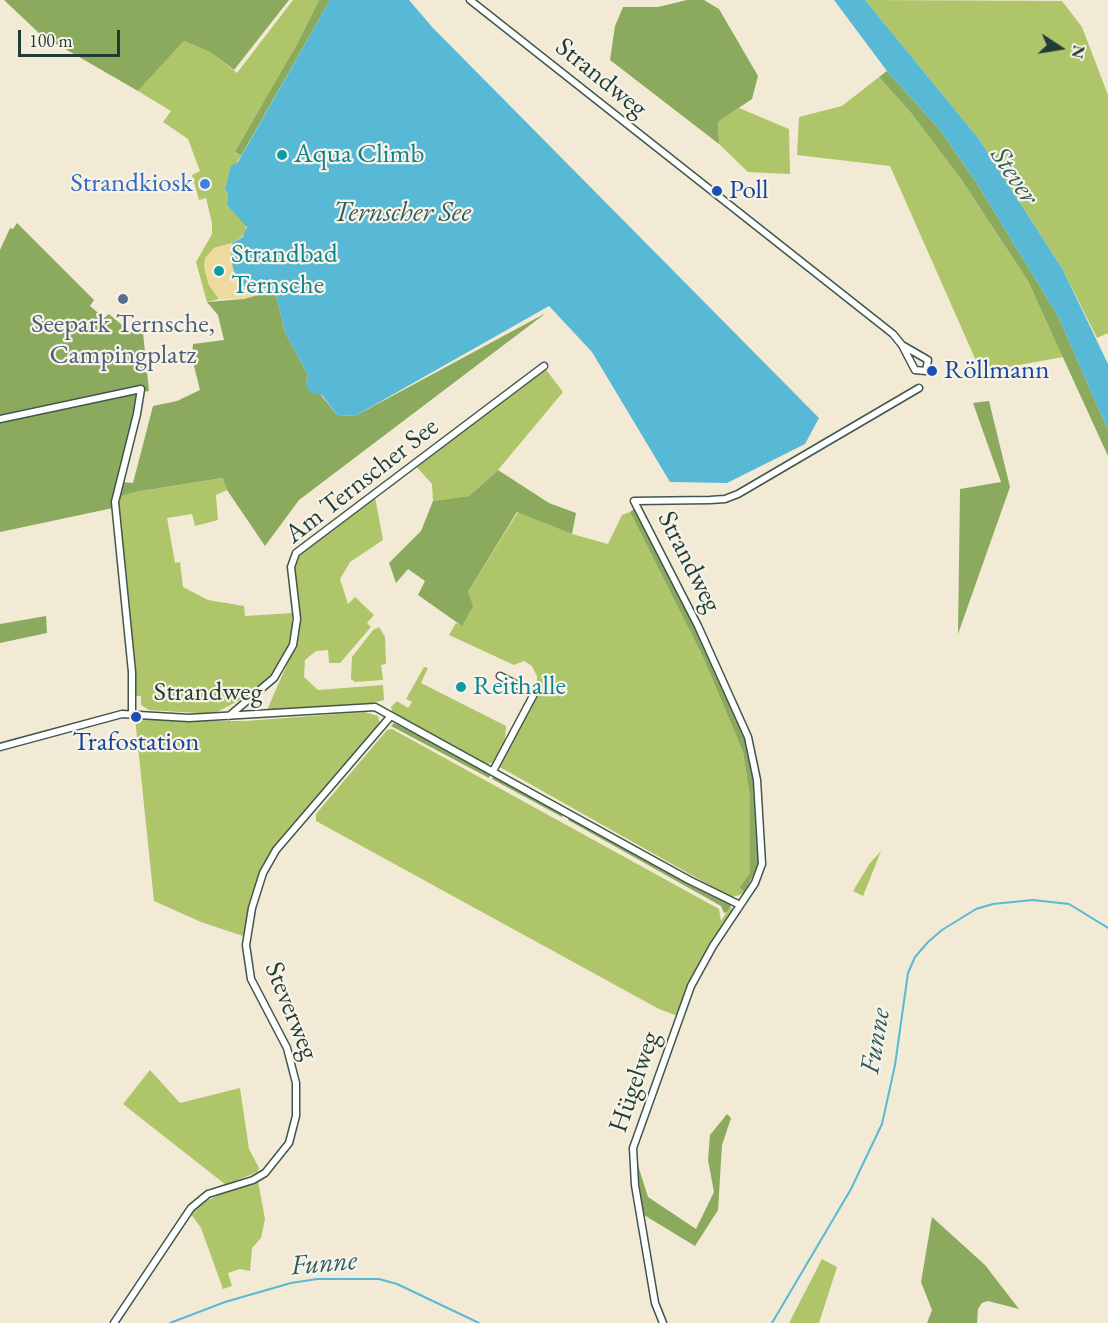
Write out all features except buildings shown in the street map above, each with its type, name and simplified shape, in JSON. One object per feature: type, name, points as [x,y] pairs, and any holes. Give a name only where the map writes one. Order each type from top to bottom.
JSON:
[{"type":"street","name":"Strandweg","points":[[470,0],[893,334],[903,345],[915,370],[926,371],[928,360],[903,345]]},
{"type":"street","name":"Am Ternscher See","points":[[228,717],[274,678],[293,645],[297,619],[291,567],[296,553],[544,366]]},
{"type":"street","name":"Strandweg","points":[[0,747],[132,713],[189,718],[375,707],[740,905],[755,883],[762,864],[757,780],[748,737],[698,626],[634,501],[717,500],[738,494],[919,388]]},
{"type":"street","name":"Strandweg","points":[[0,419],[141,389],[115,502],[132,672],[132,713]]},
{"type":"street","points":[[493,771],[533,696],[529,691],[500,676]]},
{"type":"street","name":"Steverweg","points":[[114,1323],[191,1208],[208,1194],[253,1180],[265,1173],[289,1143],[296,1116],[296,1083],[287,1048],[251,979],[246,945],[252,908],[263,873],[276,850],[390,717]]},
{"type":"street","name":"Hügelweg","points":[[663,1323],[655,1303],[635,1185],[633,1148],[691,986],[740,905]]},
{"type":"green space","points":[[4,0],[289,0],[234,70],[210,52],[184,41],[138,91],[41,35]]},
{"type":"green space","points":[[293,0],[319,0],[297,44],[235,153],[241,156],[229,174],[225,189],[228,193],[227,205],[246,224],[246,234],[232,243],[214,248],[204,266],[209,285],[219,299],[207,302],[196,262],[212,234],[212,223],[206,198],[199,200],[192,175],[200,171],[188,139],[163,122],[171,111],[138,91],[184,41],[210,52],[237,73]]},
{"type":"green space","points":[[319,0],[330,0],[241,156],[235,152],[297,44]]},
{"type":"green space","points":[[687,0],[704,0],[719,9],[758,76],[752,99],[718,122],[719,144],[610,60],[615,26],[623,7],[658,7]]},
{"type":"green space","points":[[865,0],[1062,1],[1082,27],[1108,95],[1108,333],[1097,338],[1063,270],[979,139]]},
{"type":"green space","points":[[887,71],[941,131],[978,185],[1058,316],[1108,430],[1108,456],[1028,281],[961,179],[911,113],[879,77]]},
{"type":"green space","points":[[879,77],[911,113],[961,179],[1028,281],[1063,357],[981,372],[890,166],[797,155],[799,117],[842,106]]},
{"type":"green space","points":[[739,108],[789,129],[790,174],[748,172],[719,144],[718,122]]},
{"type":"green space","points":[[17,223],[94,300],[90,306],[104,318],[109,314],[129,331],[143,333],[149,391],[143,392],[122,482],[133,483],[153,406],[177,401],[200,390],[192,358],[193,344],[224,340],[218,315],[207,302],[244,299],[270,288],[277,298],[285,332],[308,375],[306,384],[321,395],[337,415],[355,416],[546,313],[299,500],[265,546],[227,490],[223,478],[135,492],[122,496],[113,508],[0,532],[0,250],[10,228],[13,229]]},
{"type":"green space","points":[[544,367],[563,392],[498,470],[469,496],[433,501],[432,484],[414,464]]},
{"type":"green space","points":[[989,401],[1010,487],[958,634],[960,489],[1001,482],[973,403]]},
{"type":"green space","points":[[498,470],[549,503],[576,513],[572,534],[517,512],[468,592],[473,606],[462,626],[418,595],[425,581],[408,569],[396,583],[389,563],[421,531],[433,501],[469,496]]},
{"type":"green space","points":[[224,478],[227,490],[216,495],[218,520],[195,526],[192,514],[167,518],[175,563],[180,562],[183,587],[208,600],[244,606],[245,616],[292,613],[292,641],[274,675],[244,698],[213,714],[149,710],[141,705],[141,696],[134,696],[136,672],[127,579],[116,502],[122,496],[135,492]]},
{"type":"green space","points":[[375,497],[383,540],[350,562],[340,579],[348,604],[355,597],[374,615],[367,623],[371,627],[340,663],[329,663],[328,650],[316,651],[305,660],[304,677],[318,690],[383,685],[384,700],[373,703],[267,710],[299,637],[293,568],[296,553]]},
{"type":"green space","points":[[634,509],[704,645],[744,736],[752,768],[758,865],[745,892],[739,888],[750,873],[750,797],[743,752],[703,657],[630,512]]},
{"type":"green space","points":[[518,512],[572,534],[608,544],[622,515],[630,512],[703,657],[743,752],[750,797],[751,855],[750,873],[739,888],[745,892],[740,895],[731,897],[498,766],[537,695],[537,676],[532,666],[524,661],[514,665],[449,635],[456,623],[462,625],[472,606],[468,592]]},
{"type":"green space","points":[[46,616],[47,633],[0,643],[0,624]]},
{"type":"green space","points":[[379,627],[385,637],[386,664],[381,665],[383,680],[355,682],[351,679],[352,657],[373,630]]},
{"type":"green space","points":[[424,667],[428,668],[421,683],[506,726],[505,739],[493,763],[487,764],[393,715],[391,707],[397,701],[408,708],[412,702],[406,699]]},
{"type":"green space","points":[[365,712],[378,716],[380,725],[272,850],[253,891],[243,936],[201,922],[154,901],[135,718],[245,721]]},
{"type":"green space","points":[[394,723],[491,773],[489,778],[391,726]]},
{"type":"green space","points":[[392,729],[719,909],[721,921],[731,905],[732,912],[678,1016],[659,1009],[316,821],[316,814],[387,730]]},
{"type":"green space","points":[[494,775],[564,812],[562,817],[492,779]]},
{"type":"green space","points":[[570,816],[731,905],[727,912],[724,913],[721,906],[568,820]]},
{"type":"green space","points":[[881,851],[863,896],[853,891],[870,863]]},
{"type":"green space","points":[[150,1070],[180,1103],[240,1088],[249,1149],[259,1168],[257,1172],[226,1185],[123,1104]]},
{"type":"green space","points":[[727,1114],[731,1118],[722,1145],[718,1210],[695,1246],[644,1215],[635,1156],[648,1197],[696,1229],[714,1192],[708,1160],[710,1135]]},
{"type":"green space","points":[[258,1181],[265,1219],[261,1238],[252,1248],[250,1271],[240,1269],[228,1273],[232,1286],[223,1289],[201,1228],[191,1214],[204,1202],[229,1190]]},
{"type":"green space","points":[[932,1217],[985,1265],[1019,1309],[988,1301],[982,1303],[978,1309],[977,1323],[927,1323],[932,1310],[921,1282]]},
{"type":"green space","points":[[822,1259],[837,1267],[819,1323],[789,1323]]},
{"type":"sand","name":"Strandbad Ternsche","points":[[232,243],[259,291],[261,290],[259,295],[244,299],[219,299],[209,285],[204,266],[205,258],[214,248]]},
{"type":"water","name":"Ternscher See","points":[[330,0],[409,0],[433,28],[819,418],[805,444],[727,483],[670,482],[592,352],[549,306],[355,416],[337,415],[322,395],[309,392],[306,384],[308,375],[285,332],[273,290],[267,288],[252,290],[244,286],[235,275],[231,260],[232,243],[243,237],[247,227],[227,205],[228,193],[225,189],[231,166],[238,162]]},
{"type":"water","points":[[834,0],[865,0],[979,139],[1063,270],[1108,364],[1108,430],[1058,316],[978,185],[941,131],[887,71]]},
{"type":"waterway","name":"Funne","points":[[772,1323],[851,1189],[882,1124],[895,1065],[908,973],[915,957],[942,930],[976,909],[993,904],[1033,900],[1069,904],[1108,928]]},
{"type":"waterway","name":"Funne","points":[[170,1323],[225,1302],[291,1283],[317,1279],[379,1279],[397,1284],[479,1323]]},
{"type":"place","name":"Aqua Climb","points":[[282,155]]},
{"type":"place","name":"Strandkiosk","points":[[205,184]]},
{"type":"place","name":"Poll","points":[[717,191]]},
{"type":"place","name":"Strandbad Ternsche","points":[[219,271]]},
{"type":"place","name":"Seepark Ternsche, Campingplatz","points":[[123,299]]},
{"type":"place","name":"Röllmann","points":[[932,371]]},
{"type":"place","name":"Reithalle","points":[[461,687]]},
{"type":"place","name":"Trafostation","points":[[136,717]]},
{"type":"water label","name":"Stever","points":[[1014,176]]}]
